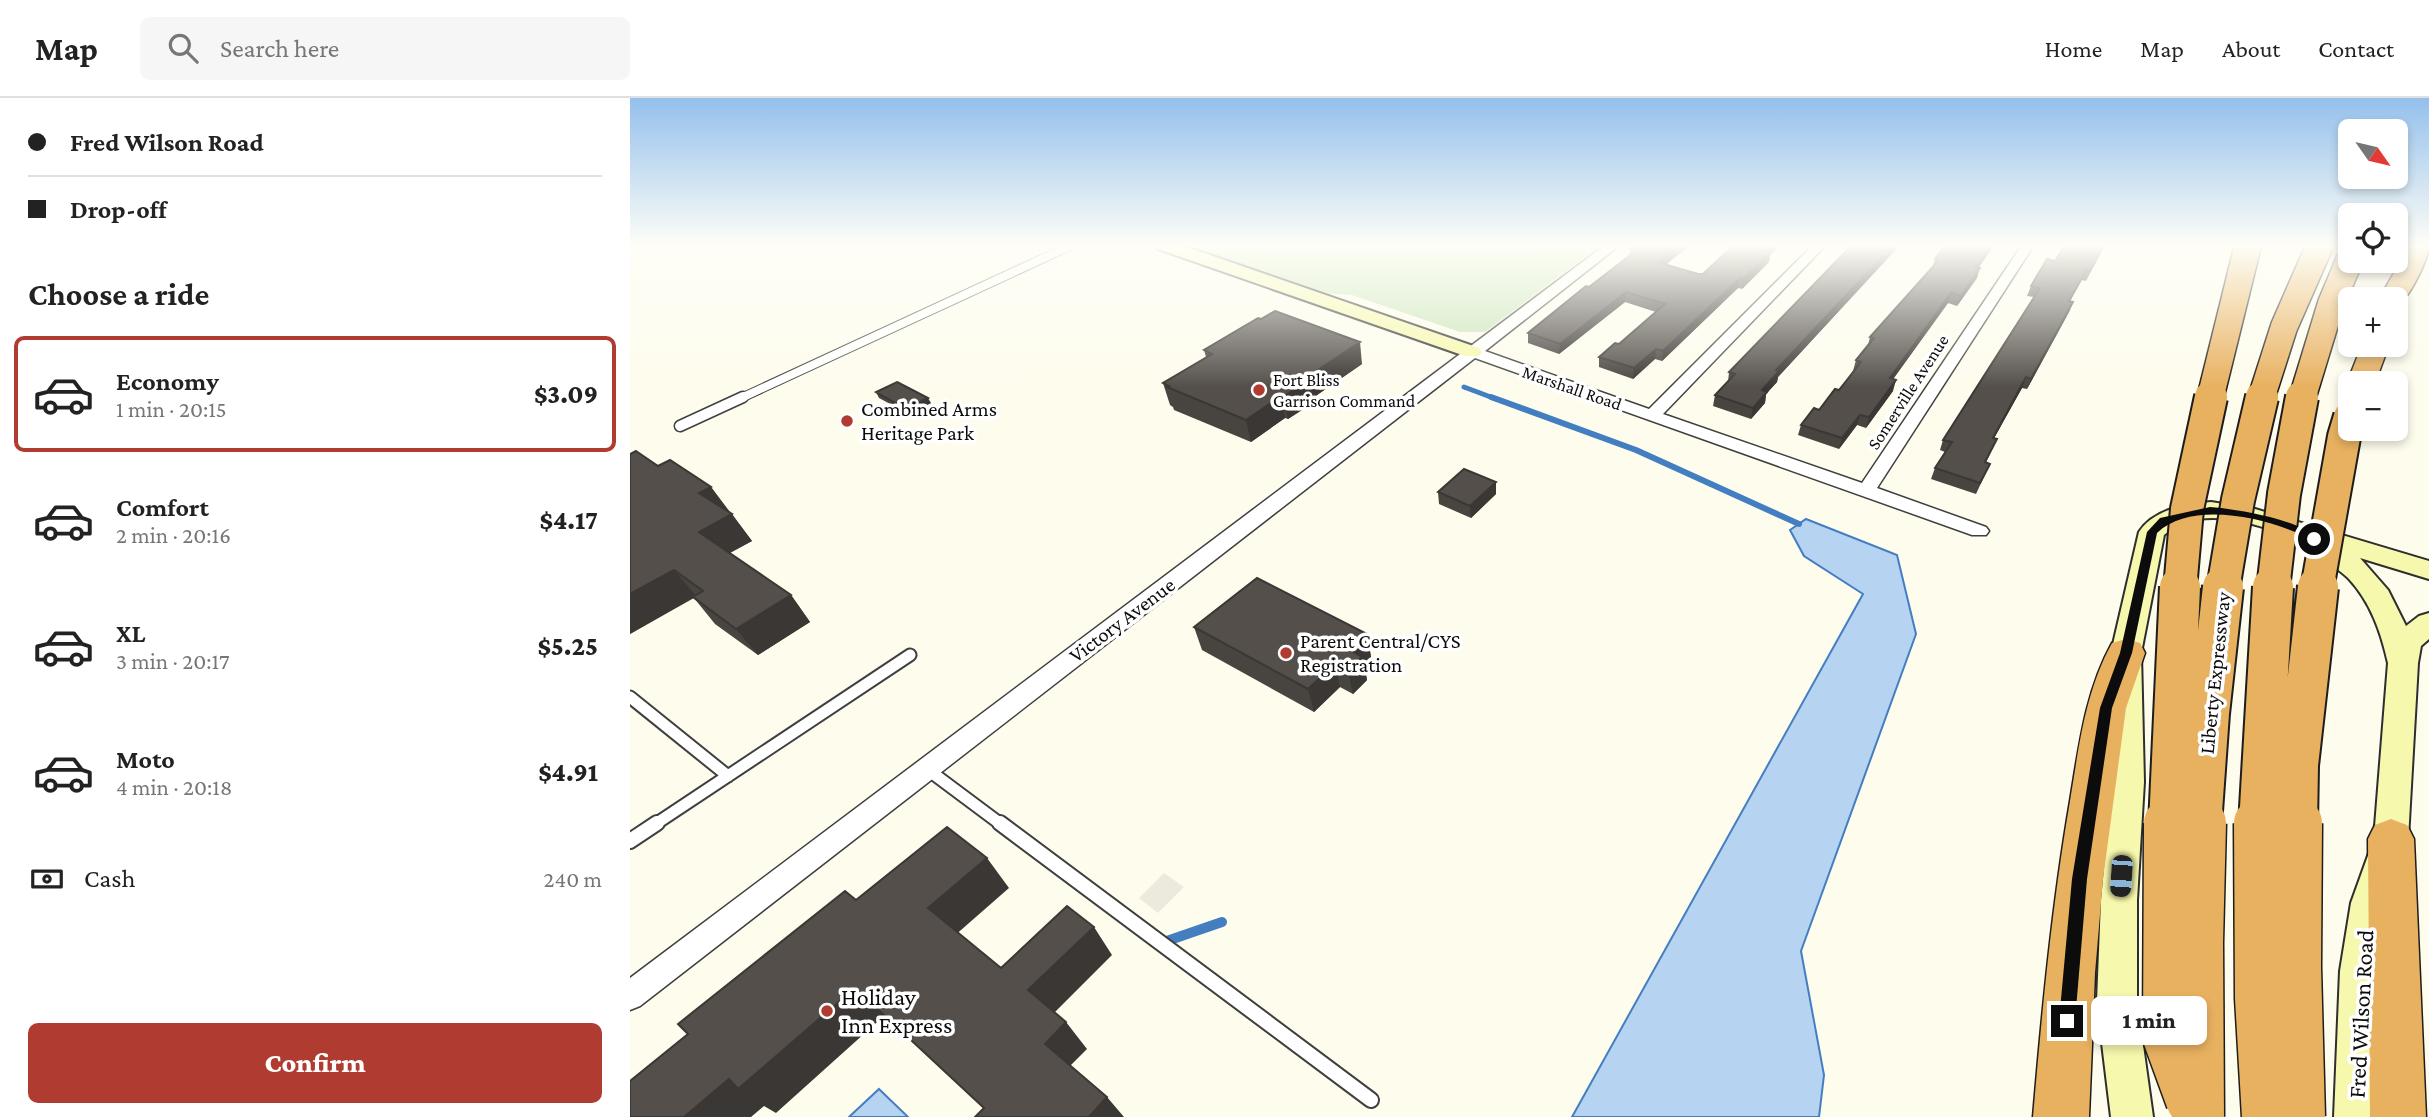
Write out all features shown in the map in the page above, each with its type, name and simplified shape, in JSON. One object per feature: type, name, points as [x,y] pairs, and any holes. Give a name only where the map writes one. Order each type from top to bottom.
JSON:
[{"type":"highway","points":[[2198,1117],[2168,1037],[2167,883],[2174,680],[2188,509],[2211,392],[2237,293]]},
{"type":"highway","points":[[2233,308],[2239,293]]},
{"type":"highway","name":"Liberty Expressway","points":[[2198,1117],[2200,839],[2213,662],[2246,452],[2267,372],[2297,293]]},
{"type":"highway","points":[[2267,1117],[2263,1070],[2259,896],[2260,754],[2276,541],[2292,452],[2320,331],[2336,293]]},
{"type":"highway","points":[[2300,1117],[2296,967],[2298,765],[2319,575],[2345,441]]},
{"type":"highway","points":[[2061,1117],[2070,973],[2080,879],[2106,708],[2126,653]]},
{"type":"highway","points":[[2391,839],[2398,1117]]},
{"type":"main road","name":"Marshall Road","points":[[1301,293],[1472,352]]},
{"type":"main road","points":[[2132,1117],[2117,1002],[2119,900],[2128,782],[2126,653],[2148,540],[2164,520],[2203,511],[2227,511],[2429,570]]},
{"type":"main road","points":[[2298,530],[2331,549],[2366,576],[2392,627],[2403,663]]},
{"type":"main road","points":[[2403,663],[2407,642],[2429,622]]},
{"type":"main road","name":"Fred Wilson Road","points":[[2355,1117],[2359,971],[2369,903],[2391,839],[2403,663]]},
{"type":"street","name":"Victory Avenue","points":[[630,996],[1550,293]]},
{"type":"street","points":[[1651,416],[1773,293]]},
{"type":"street","name":"Somerville Avenue","points":[[1866,491],[1997,293]]},
{"type":"street","name":"Marshall Road","points":[[1472,352],[1979,531]]},
{"type":"lane","points":[[680,426],[969,293]]},
{"type":"lane","points":[[630,841],[910,655]]},
{"type":"lane","points":[[630,697],[729,776]]},
{"type":"lane","points":[[927,769],[1371,1100]]},
{"type":"green space","points":[[1309,293],[1538,293],[1485,332],[1460,332],[1352,295]]},
{"type":"shaded area","points":[[1164,873],[1184,887],[1158,913],[1139,898]]},
{"type":"water","points":[[1806,519],[1897,555],[1916,634],[1801,951],[1824,1075],[1819,1117],[1572,1117],[1863,594],[1804,556],[1790,530]]},
{"type":"water","points":[[879,1089],[908,1117],[849,1117]]},
{"type":"building","points":[[1578,293],[1625,293],[1560,344],[1528,333]]},
{"type":"building","points":[[1628,293],[1725,293],[1663,351],[1656,349],[1634,368],[1599,357],[1615,343],[1619,344],[1665,304]]},
{"type":"building","points":[[1806,293],[1848,293],[1776,370],[1779,371],[1762,390],[1767,392],[1753,408],[1715,395],[1735,374],[1729,372]]},
{"type":"building","points":[[1910,293],[1963,293],[1961,296],[1951,293],[1890,378],[1896,380],[1869,417],[1860,415],[1842,438],[1801,425],[1814,408],[1819,410],[1835,389],[1839,390],[1861,362],[1856,360],[1874,338],[1870,337]]},
{"type":"building","points":[[2037,293],[2074,293],[2069,301],[2073,302],[2031,379],[2026,377],[1993,438],[1997,439],[1985,462],[1990,464],[1980,483],[1935,468],[1952,442],[1943,440]]},
{"type":"building","points":[[1275,311],[1360,342],[1297,384],[1301,385],[1246,420],[1163,383],[1212,354],[1204,350]]},
{"type":"building","points":[[897,382],[928,398],[906,409],[876,392]]},
{"type":"building","points":[[636,451],[658,466],[670,460],[711,487],[699,493],[732,514],[699,532],[791,595],[736,629],[693,597],[703,591],[674,570],[630,594],[630,454]]},
{"type":"building","points":[[1464,469],[1496,482],[1470,506],[1438,492]]},
{"type":"building","name":"Parent Central/CYS Registration","points":[[1257,578],[1367,634],[1350,650],[1362,657],[1348,671],[1335,664],[1308,689],[1194,627]]},
{"type":"building","points":[[947,827],[987,858],[928,908],[1001,968],[1067,906],[1094,927],[1028,990],[1066,1022],[1045,1044],[1107,1097],[1089,1117],[975,1117],[984,1108],[855,988],[738,1089],[729,1079],[684,1117],[630,1117],[630,1081],[688,1034],[678,1024],[845,891],[856,900]]},
{"type":"waterway","points":[[1464,387],[1496,399]]},
{"type":"waterway","points":[[1491,397],[1636,450],[1799,524]]},
{"type":"waterway","points":[[1161,943],[1222,922]]},
{"type":"place","name":"Fort Bliss Garrison Command","points":[[1259,390]]},
{"type":"place","name":"Combined Arms Heritage Park","points":[[847,421]]},
{"type":"place","name":"Parent Central/CYS Registration","points":[[1286,653]]},
{"type":"place","name":"Holiday Inn Express","points":[[827,1011]]},
{"type":"route","points":[[2067,1021],[2080,879],[2106,708],[2126,653],[2148,540],[2152,532],[2164,520],[2210,510],[2227,511],[2271,522],[2298,530],[2314,539]]}]
